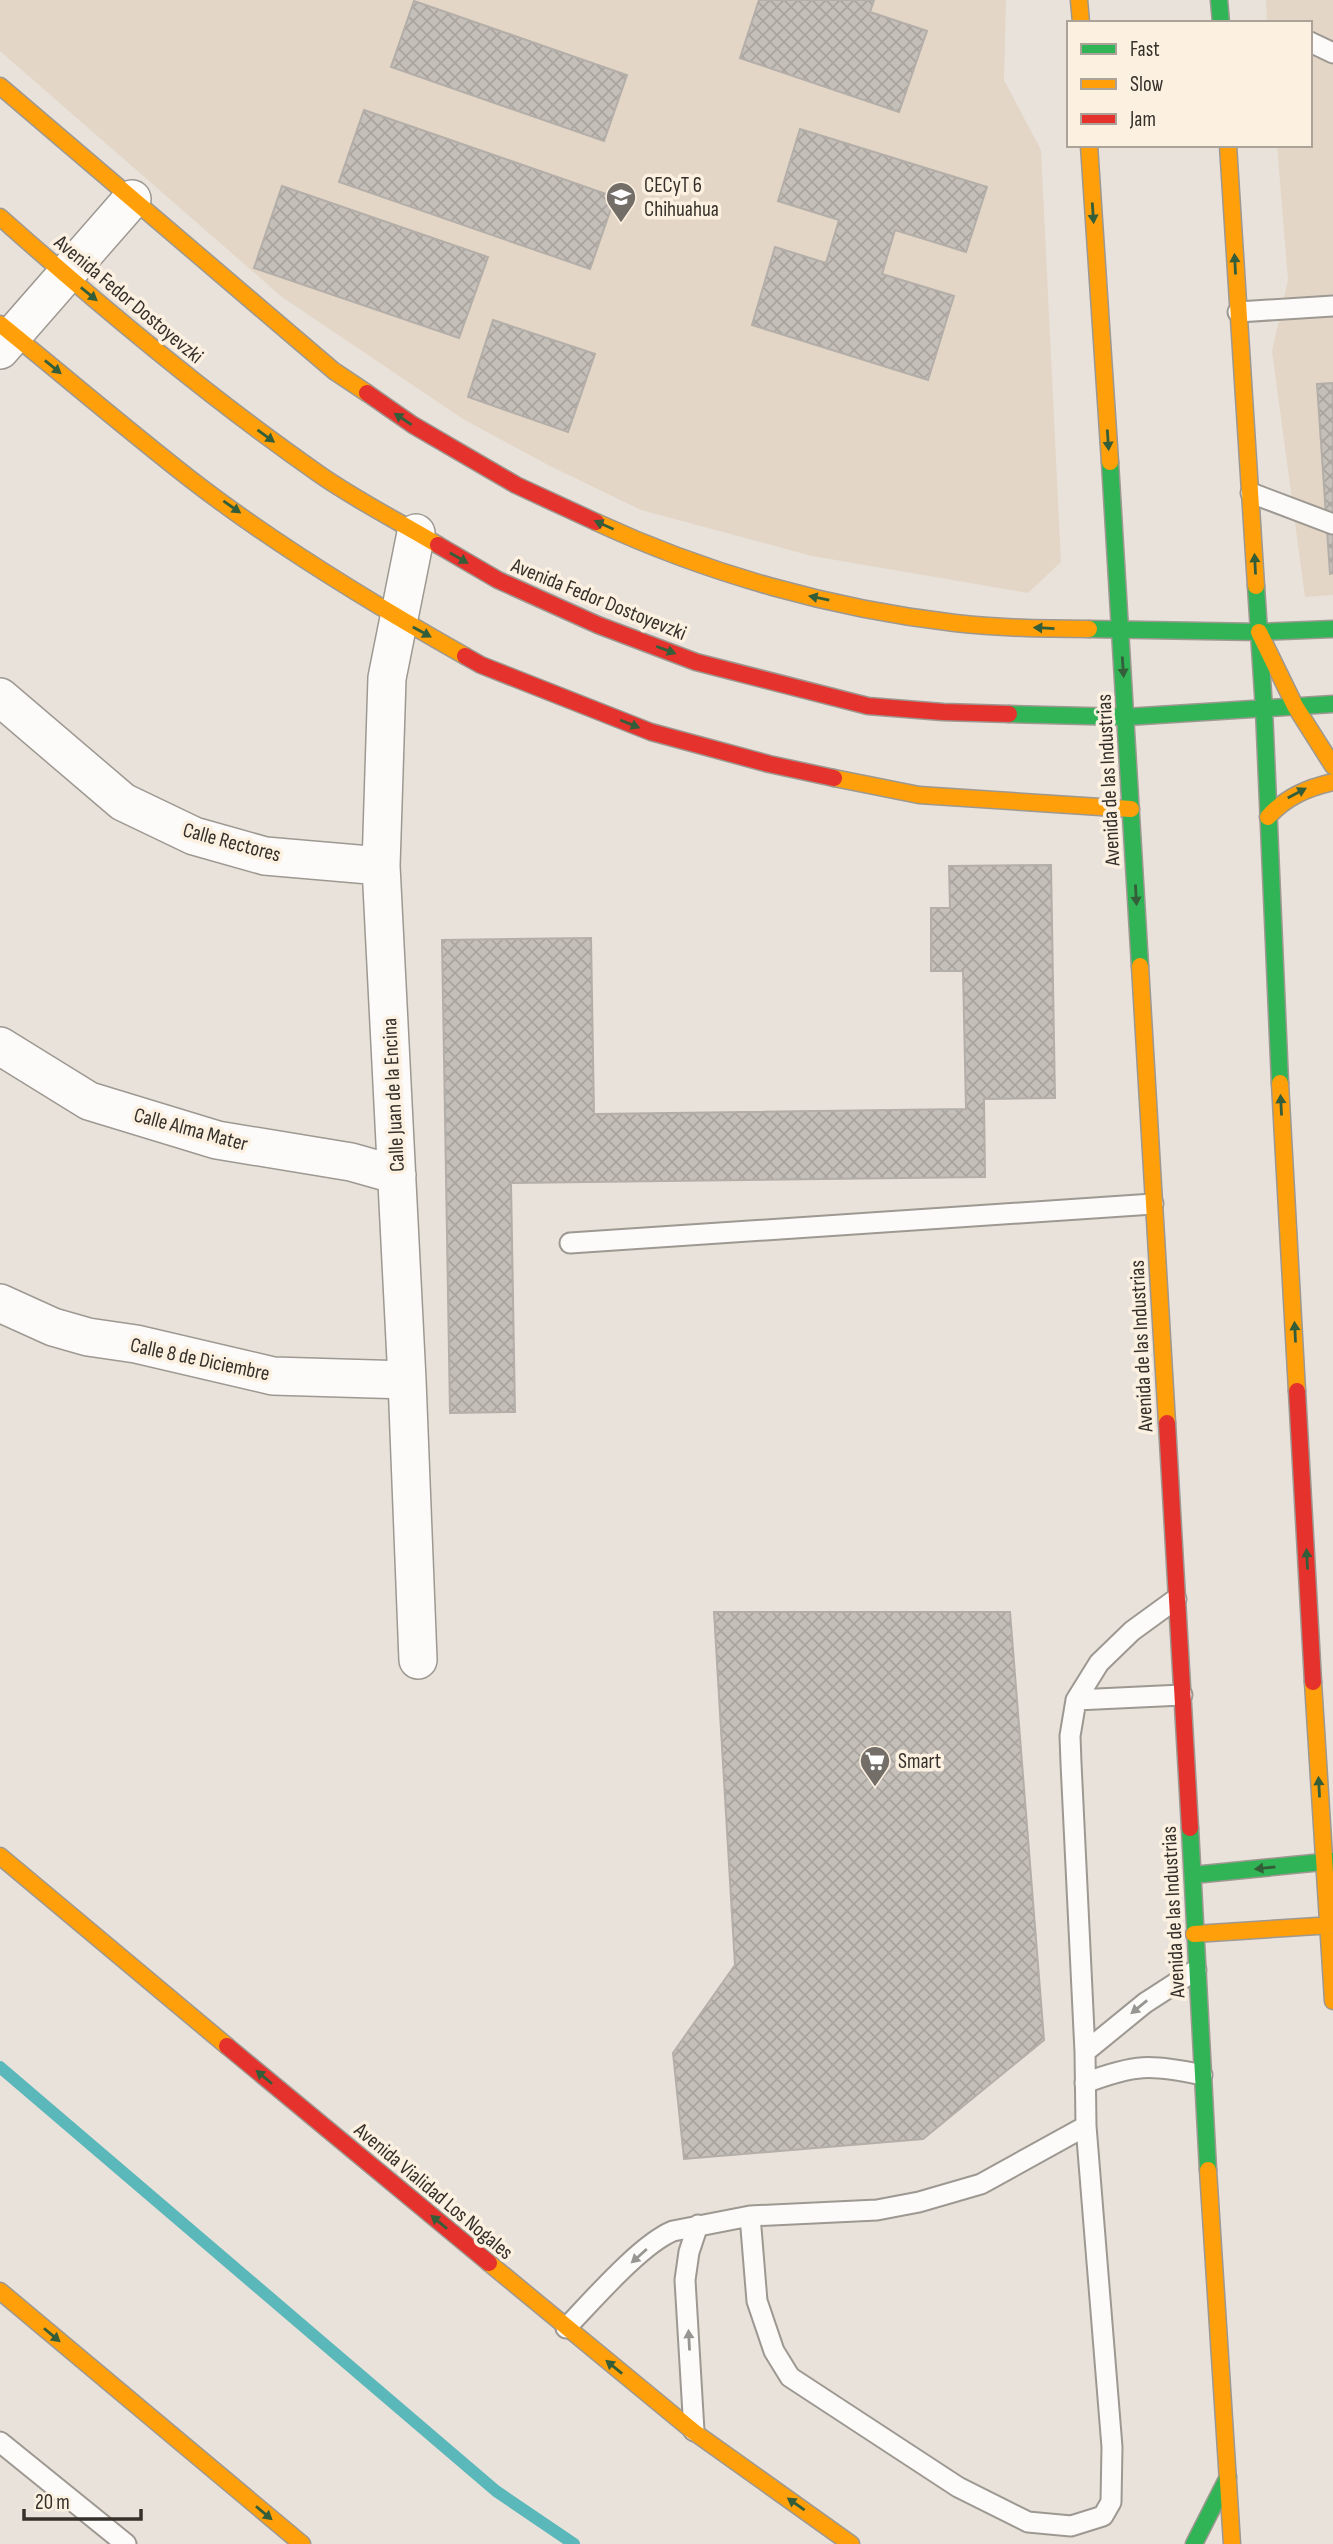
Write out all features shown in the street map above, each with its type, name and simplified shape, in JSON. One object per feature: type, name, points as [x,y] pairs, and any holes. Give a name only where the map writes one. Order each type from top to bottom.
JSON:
[{"type":"main road","points":[[1079,0],[1081,21]]},
{"type":"main road","points":[[1219,0],[1221,21]]},
{"type":"main road","points":[[0,86],[334,372],[412,425],[516,485],[608,528],[704,565],[793,592],[886,612],[956,623],[1120,630],[1259,632],[1333,629]]},
{"type":"main road","name":"Avenida de las Industrias","points":[[1089,147],[1126,717],[1193,1875],[1202,2075],[1232,2544]]},
{"type":"main road","points":[[1228,147],[1264,709],[1273,965],[1328,1861],[1333,2001]]},
{"type":"main road","name":"Avenida Fedor Dostoyevzki","points":[[0,218],[65,275],[243,419],[321,476],[498,580],[598,625],[696,662],[868,706],[931,711],[1126,717],[1333,704]]},
{"type":"main road","points":[[4,336],[191,479],[297,553],[398,618],[481,665],[651,732],[769,764],[919,795],[1131,809]]},
{"type":"main road","points":[[1259,632],[1295,706],[1333,766]]},
{"type":"main road","points":[[1268,817],[1279,803],[1293,794],[1306,787],[1333,782]]},
{"type":"main road","name":"Avenida Vialidad Los Nogales","points":[[0,1856],[694,2432],[851,2544]]},
{"type":"main road","points":[[1193,1875],[1328,1861]]},
{"type":"main road","points":[[1194,1934],[1331,1926]]},
{"type":"main road","points":[[0,2291],[302,2544]]},
{"type":"main road","points":[[1194,2544],[1228,2477]]},
{"type":"street","points":[[4,336],[65,275],[132,199]]},
{"type":"street","name":"Calle Juan de la Encina","points":[[416,533],[387,678],[381,866],[418,1660]]},
{"type":"street","name":"Calle Rectores","points":[[0,697],[123,802],[194,836],[265,856],[381,866]]},
{"type":"street","name":"Calle Alma Mater","points":[[0,1046],[89,1101],[217,1140],[351,1163],[397,1175]]},
{"type":"street","name":"Calle 8 de Diciembre","points":[[0,1303],[53,1327],[88,1337],[135,1344],[273,1376],[407,1380]]},
{"type":"lane","points":[[1312,43],[1333,53]]},
{"type":"lane","points":[[1238,312],[1333,306]]},
{"type":"lane","points":[[1251,493],[1333,524]]},
{"type":"lane","points":[[570,1243],[1153,1204]]},
{"type":"lane","points":[[750,2216],[757,2301],[774,2351],[790,2377],[958,2487],[1028,2522],[1071,2526],[1103,2516],[1111,2502],[1112,2447],[1086,2126],[1070,1736],[1076,1700],[1099,1663],[1132,1631],[1177,1599]]},
{"type":"lane","points":[[1076,1700],[1182,1695]]},
{"type":"lane","points":[[1085,2052],[1145,2003],[1196,1970]]},
{"type":"lane","points":[[1086,2083],[1120,2070],[1159,2066],[1202,2075]]},
{"type":"lane","points":[[566,2328],[662,2236],[698,2225],[750,2216],[877,2210],[956,2193],[981,2184],[1086,2126]]},
{"type":"lane","points":[[694,2432],[685,2280],[698,2225]]},
{"type":"lane","points":[[0,2442],[126,2544]]},
{"type":"shaded area","name":"CECyT 6 Chihuahua","points":[[0,0],[1006,0],[1004,80],[1041,150],[1061,562],[1028,593],[812,556],[641,510],[550,466],[463,419],[282,297],[0,51]]},
{"type":"shaded area","points":[[1266,0],[1333,0],[1333,595],[1305,597],[1272,351],[1288,280],[1277,147],[1312,147],[1312,21],[1267,21]]},
{"type":"building","points":[[759,0],[874,0],[870,12],[927,31],[899,112],[740,58]]},
{"type":"building","points":[[414,1],[627,75],[604,141],[391,67]]},
{"type":"building","points":[[364,110],[615,197],[590,269],[339,182]]},
{"type":"building","points":[[800,129],[987,187],[966,252],[895,230],[882,274],[954,296],[928,380],[752,325],[775,247],[826,263],[839,220],[778,201]]},
{"type":"building","points":[[282,186],[488,257],[459,338],[254,268]]},
{"type":"building","points":[[493,320],[595,354],[568,432],[468,397]]},
{"type":"building","points":[[1333,383],[1333,573],[1330,574],[1317,384]]},
{"type":"building","points":[[1051,865],[1055,1098],[984,1099],[985,1177],[511,1183],[515,1412],[450,1413],[442,940],[591,938],[594,1114],[966,1109],[963,971],[931,971],[931,908],[950,908],[949,866]]},
{"type":"building","name":"Smart","points":[[714,1612],[1010,1612],[1044,2040],[923,2139],[684,2159],[673,2053],[735,1965]]},
{"type":"waterway","points":[[0,2067],[496,2491],[574,2544]]},
{"type":"traffic: fast","points":[[1219,0],[1221,21]]},
{"type":"traffic: fast","points":[[1110,462],[1140,966]]},
{"type":"traffic: fast","points":[[1256,586],[1280,1083]]},
{"type":"traffic: fast","points":[[1089,629],[1259,632],[1333,629]]},
{"type":"traffic: fast","points":[[1009,714],[1126,717],[1333,704]]},
{"type":"traffic: fast","points":[[1190,1828],[1208,2170]]},
{"type":"traffic: fast","points":[[1193,1875],[1333,1861]]},
{"type":"traffic: fast","points":[[1194,2544],[1228,2477]]},
{"type":"traffic: slow","points":[[1079,0],[1081,21]]},
{"type":"traffic: slow","points":[[0,86],[334,371],[367,393]]},
{"type":"traffic: slow","points":[[1089,147],[1110,462]]},
{"type":"traffic: slow","points":[[1228,147],[1256,586]]},
{"type":"traffic: slow","points":[[0,217],[116,317],[236,414],[333,484],[438,545]]},
{"type":"traffic: slow","points":[[0,324],[221,502],[324,572],[465,656]]},
{"type":"traffic: slow","points":[[596,522],[682,558],[727,573],[817,599],[863,609],[972,625],[1089,629]]},
{"type":"traffic: slow","points":[[1259,632],[1295,706],[1333,766]]},
{"type":"traffic: slow","points":[[834,778],[919,795],[1131,809]]},
{"type":"traffic: slow","points":[[1268,817],[1297,794],[1333,782]]},
{"type":"traffic: slow","points":[[1140,966],[1167,1423]]},
{"type":"traffic: slow","points":[[1280,1083],[1297,1391]]},
{"type":"traffic: slow","points":[[1313,1682],[1333,2001]]},
{"type":"traffic: slow","points":[[0,1856],[227,2046]]},
{"type":"traffic: slow","points":[[1194,1934],[1333,1925]]},
{"type":"traffic: slow","points":[[1208,2170],[1232,2544]]},
{"type":"traffic: slow","points":[[489,2263],[694,2432],[851,2544]]},
{"type":"traffic: slow","points":[[0,2291],[302,2544]]},
{"type":"traffic: jam","points":[[367,393],[413,425],[516,485],[596,522]]},
{"type":"traffic: jam","points":[[438,545],[498,580],[598,625],[696,662],[868,706],[1009,714]]},
{"type":"traffic: jam","points":[[465,656],[481,665],[651,732],[769,764],[834,778]]},
{"type":"traffic: jam","points":[[1297,1391],[1313,1682]]},
{"type":"traffic: jam","points":[[1167,1423],[1190,1828]]},
{"type":"traffic: jam","points":[[227,2046],[489,2263]]},
{"type":"place","name":"CECyT 6 Chihuahua","points":[[621,224]]},
{"type":"place","name":"Smart","points":[[875,1788]]}]
